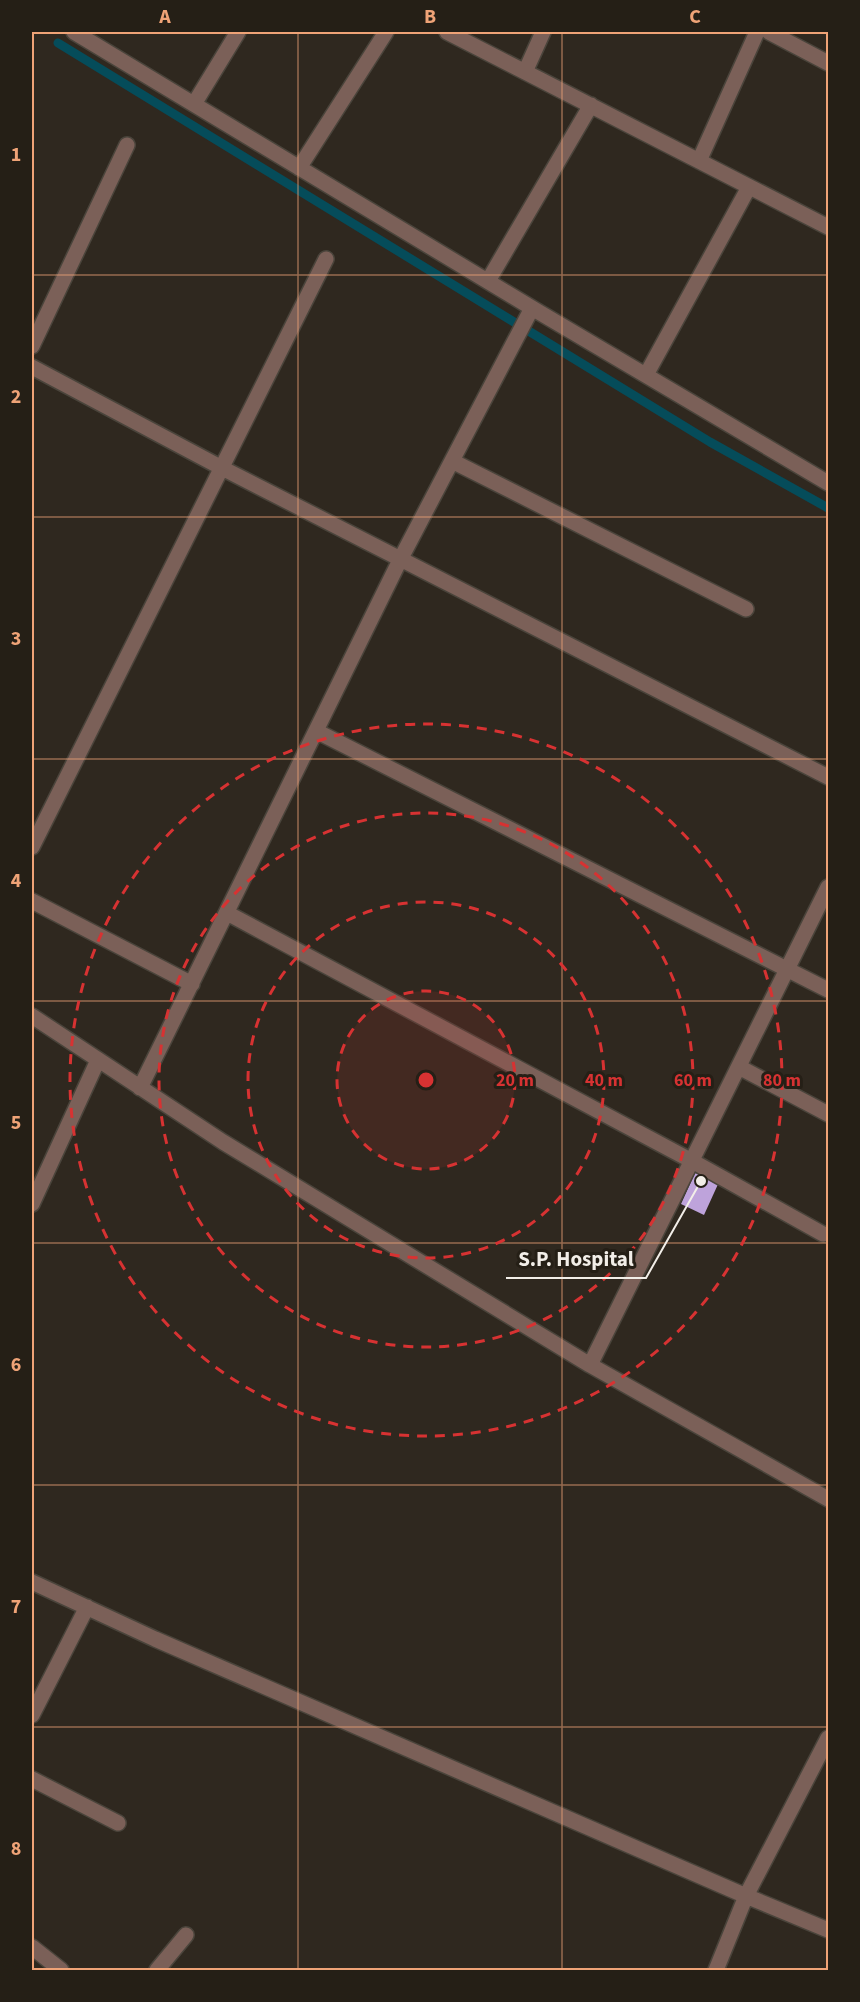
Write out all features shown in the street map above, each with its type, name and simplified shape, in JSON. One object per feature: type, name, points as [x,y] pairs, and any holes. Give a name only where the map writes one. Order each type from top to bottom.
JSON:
[{"type":"street","points":[[74,32],[488,281],[529,314],[646,375],[828,483]]},
{"type":"street","points":[[194,104],[238,32]]},
{"type":"street","points":[[299,168],[386,32]]},
{"type":"street","points":[[447,32],[828,227]]},
{"type":"street","points":[[525,72],[543,32]]},
{"type":"street","points":[[699,161],[757,32]]},
{"type":"street","points":[[769,32],[828,63]]},
{"type":"street","points":[[488,281],[591,105]]},
{"type":"street","points":[[32,346],[127,145]]},
{"type":"street","points":[[646,375],[749,187]]},
{"type":"street","points":[[32,847],[326,259]]},
{"type":"street","points":[[140,1088],[400,560],[529,314]]},
{"type":"street","points":[[32,367],[400,560],[828,777]]},
{"type":"street","points":[[452,461],[746,609]]},
{"type":"street","points":[[316,731],[828,990]]},
{"type":"street","points":[[590,1365],[828,887]]},
{"type":"street","points":[[32,901],[192,984]]},
{"type":"street","points":[[227,913],[692,1161],[823,1234]]},
{"type":"street","points":[[32,1016],[223,1142],[590,1365],[828,1498]]},
{"type":"street","points":[[32,1204],[98,1060]]},
{"type":"street","points":[[738,1067],[828,1114]]},
{"type":"street","points":[[32,1582],[166,1644],[828,1930]]},
{"type":"street","points":[[32,1715],[87,1607]]},
{"type":"street","points":[[716,1971],[746,1896],[828,1738]]},
{"type":"street","points":[[32,1779],[118,1823]]},
{"type":"street","points":[[157,1971],[186,1935]]},
{"type":"street","points":[[32,1947],[61,1971]]},
{"type":"building","points":[[696,1171],[719,1182],[704,1215],[681,1204]]},
{"type":"waterway","points":[[58,43],[710,442],[828,508]]},
{"type":"place","name":"S.P. Hospital","points":[[701,1181]]}]
